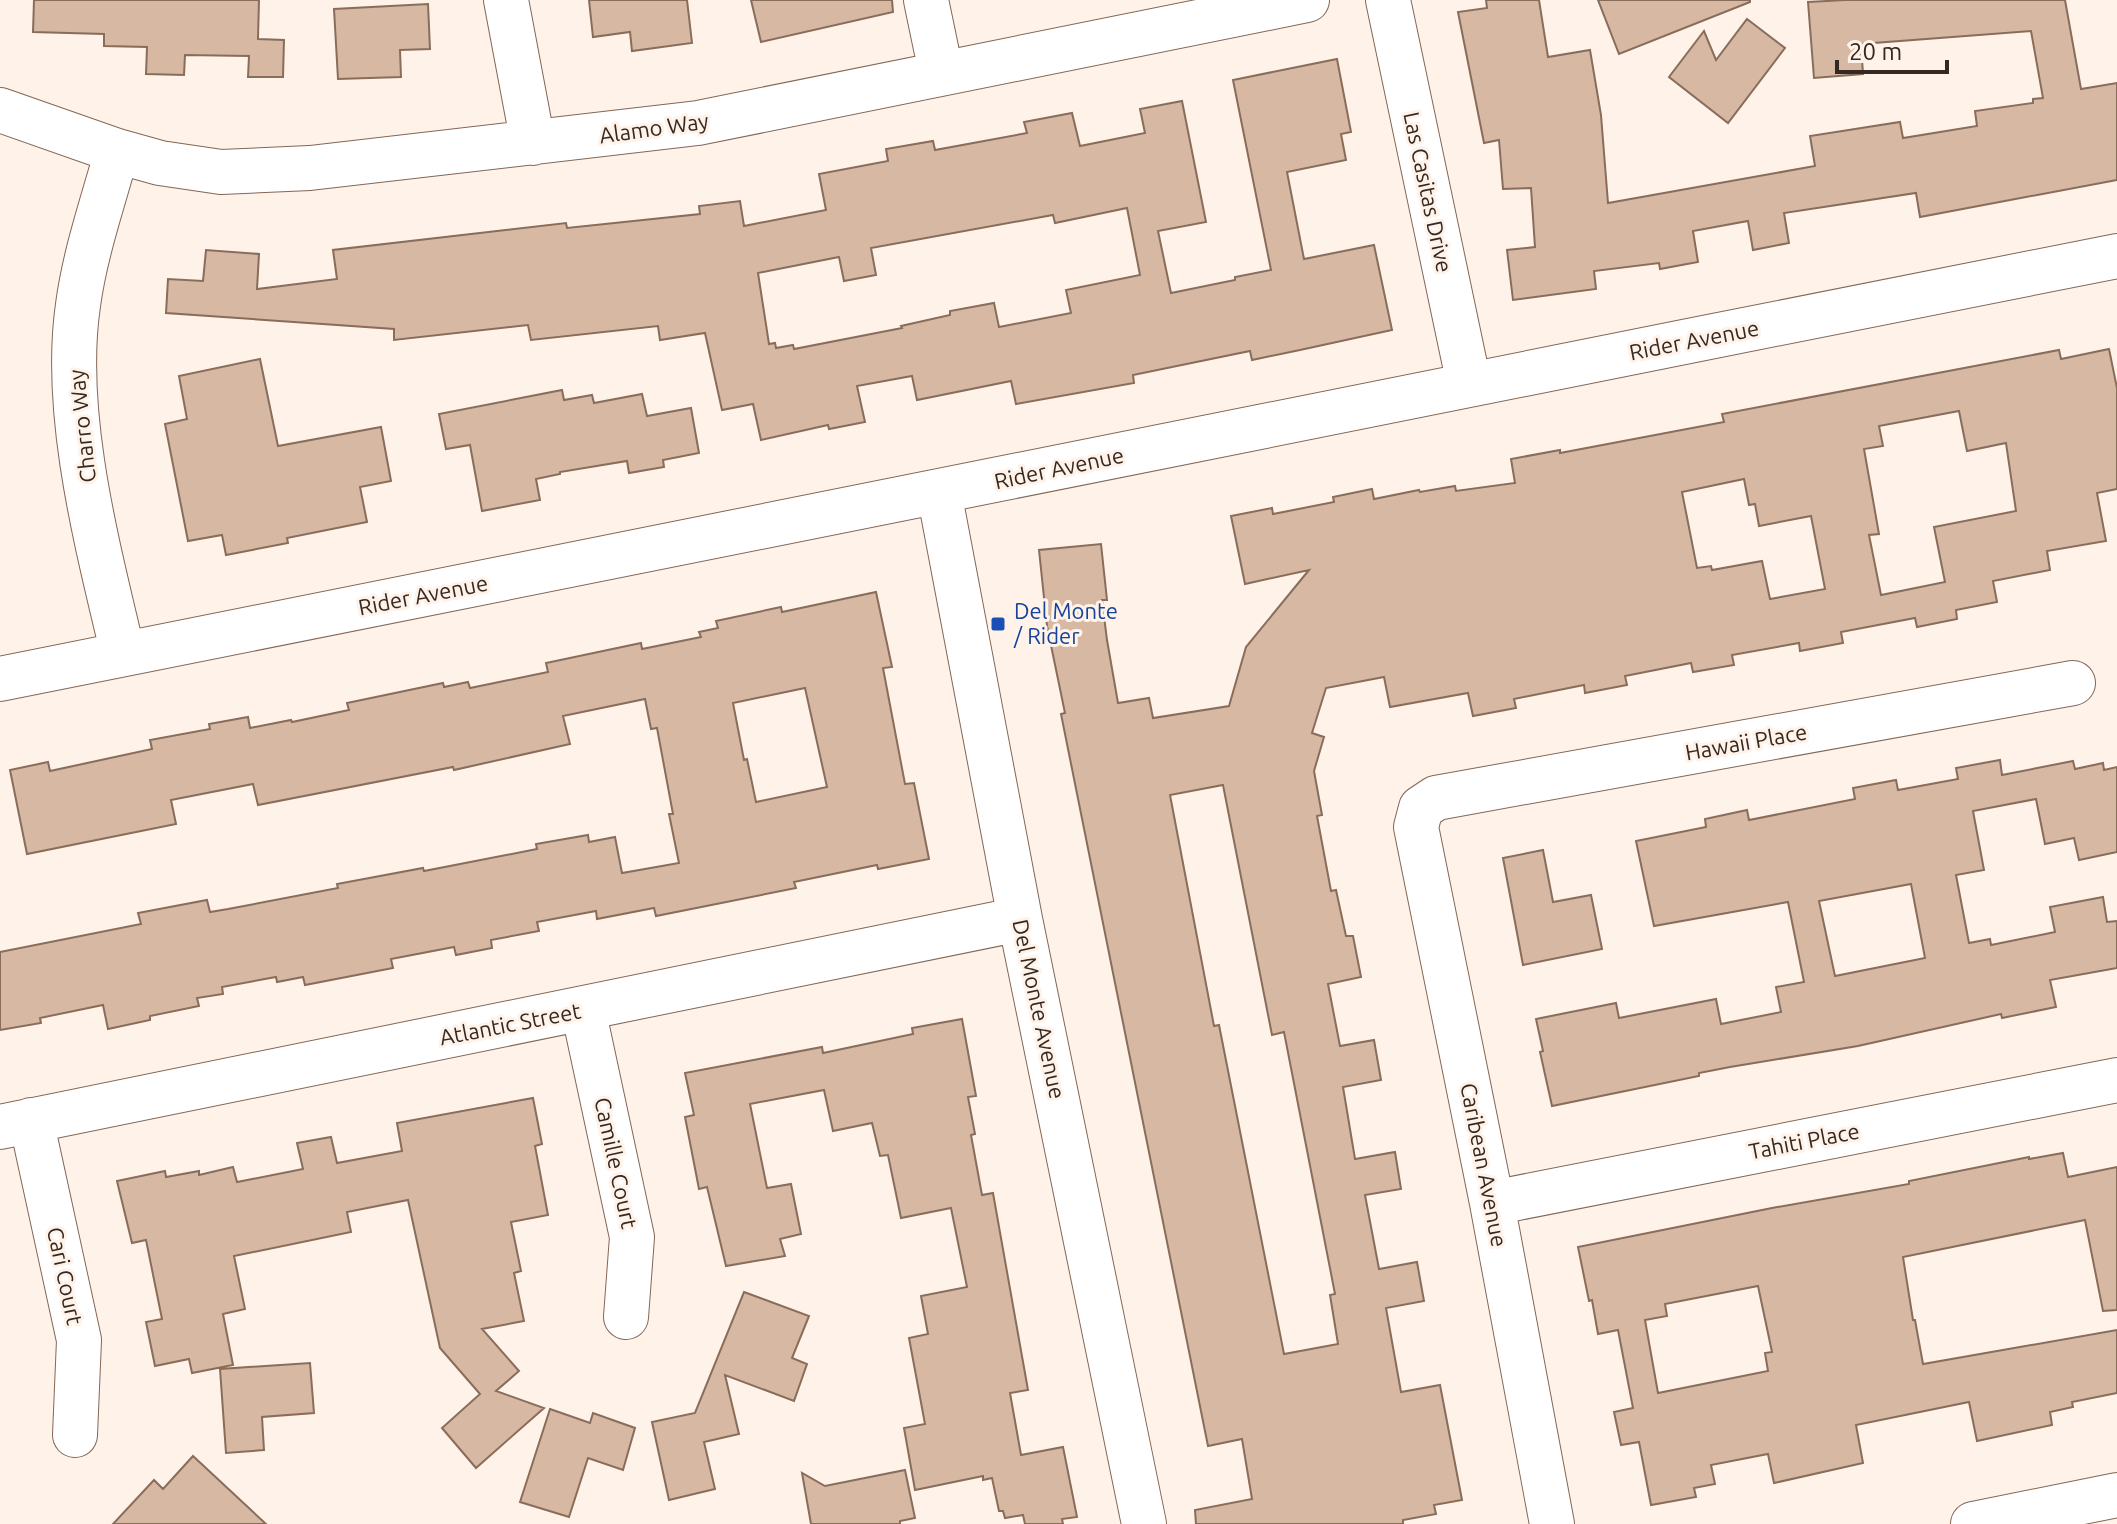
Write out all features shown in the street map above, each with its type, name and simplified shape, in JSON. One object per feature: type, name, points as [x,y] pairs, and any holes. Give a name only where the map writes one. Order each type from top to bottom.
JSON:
[{"type":"street","points":[[506,0],[533,143]]},
{"type":"street","points":[[926,0],[941,72]]},
{"type":"street","name":"Alamo Way","points":[[0,110],[117,151],[193,169],[258,171],[698,123],[1307,0]]},
{"type":"street","name":"Las Casitas Drive","points":[[1388,0],[1469,384]]},
{"type":"street","name":"Charro Way","points":[[117,151],[87,259],[78,306],[74,390],[87,484],[123,654]]},
{"type":"street","name":"Rider Avenue","points":[[0,679],[2117,256]]},
{"type":"street","name":"Del Monte Avenue","points":[[939,492],[1020,919],[1144,1524]]},
{"type":"street","name":"Hawaii Place","points":[[1421,808],[1436,798],[2073,683]]},
{"type":"street","name":"Caribean Avenue","points":[[1421,808],[1416,827],[1492,1203],[1552,1524]]},
{"type":"street","name":"Atlantic Street","points":[[15,1124],[1020,919]]},
{"type":"street","name":"Camille Court","points":[[583,1009],[632,1237],[626,1317]]},
{"type":"street","name":"Tahiti Place","points":[[1492,1203],[2117,1080]]},
{"type":"street","name":"Cari Court","points":[[15,1124],[79,1340],[75,1435]]},
{"type":"street","points":[[1973,1524],[2117,1495]]},
{"type":"building","points":[[34,0],[259,0],[258,39],[284,40],[283,77],[248,77],[249,56],[185,55],[184,75],[146,74],[147,47],[104,46],[104,34],[33,32]]},
{"type":"building","points":[[589,0],[687,0],[692,43],[632,51],[630,32],[593,37]]},
{"type":"building","points":[[751,0],[892,0],[893,12],[761,42]]},
{"type":"building","points":[[1486,0],[1539,0],[1548,57],[1590,50],[1601,115],[1608,203],[1815,166],[1810,136],[1900,122],[1903,138],[1977,126],[1975,111],[2033,103],[2033,99],[2043,98],[2031,31],[1861,44],[1863,74],[1814,78],[1808,2],[1845,0],[2065,0],[2081,89],[2117,83],[2117,180],[1920,217],[1916,193],[1784,213],[1789,243],[1753,250],[1748,221],[1693,231],[1698,262],[1660,269],[1659,263],[1594,271],[1596,289],[1513,300],[1507,250],[1535,247],[1531,188],[1503,189],[1499,140],[1484,143],[1458,12],[1487,8]]},
{"type":"building","points":[[1598,0],[1750,0],[1750,2],[1619,54]]},
{"type":"building","points":[[428,4],[430,49],[400,50],[401,77],[338,79],[334,9]]},
{"type":"building","points":[[1747,19],[1785,48],[1728,123],[1669,77],[1704,31],[1716,60]]},
{"type":"building","points":[[1337,59],[1351,132],[1341,134],[1346,160],[1287,172],[1304,259],[1374,245],[1392,330],[1252,360],[1250,351],[1133,375],[1134,383],[1016,404],[1011,381],[917,400],[912,376],[857,386],[865,422],[829,429],[828,425],[761,440],[753,404],[722,410],[705,333],[660,340],[658,326],[531,340],[528,325],[394,340],[394,329],[166,313],[168,279],[203,281],[206,250],[259,254],[257,289],[337,279],[333,250],[566,223],[567,228],[700,214],[699,206],[740,201],[744,226],[826,210],[819,174],[888,161],[886,149],[933,141],[935,150],[1027,133],[1024,122],[1072,113],[1080,146],[1145,133],[1140,109],[1182,101],[1206,222],[1158,231],[1171,293],[1235,280],[1235,277],[1271,270],[1233,80]],"holes":[[[1127,208],[1140,275],[1066,290],[1071,313],[999,327],[994,303],[950,311],[950,315],[902,328],[794,349],[793,345],[776,348],[775,343],[769,344],[758,273],[839,257],[844,281],[876,275],[871,248],[1053,215],[1055,223]]]},
{"type":"building","points":[[2109,349],[2117,388],[2117,489],[2097,493],[2106,541],[2047,551],[2050,570],[1993,581],[1997,602],[1956,610],[1957,619],[1917,627],[1915,618],[1841,632],[1843,643],[1800,651],[1799,643],[1732,655],[1734,665],[1693,672],[1691,663],[1625,676],[1627,685],[1585,693],[1584,685],[1514,699],[1516,708],[1473,716],[1468,693],[1390,707],[1384,677],[1326,688],[1312,733],[1324,737],[1314,771],[1322,815],[1317,816],[1331,891],[1336,890],[1346,936],[1353,936],[1361,977],[1328,984],[1340,1046],[1374,1040],[1381,1080],[1343,1087],[1355,1159],[1395,1152],[1401,1189],[1365,1195],[1379,1269],[1417,1262],[1424,1301],[1386,1308],[1401,1392],[1440,1385],[1462,1500],[1434,1505],[1436,1514],[1403,1520],[1403,1524],[1196,1524],[1195,1510],[1252,1499],[1242,1439],[1208,1446],[1061,714],[1065,713],[1047,626],[1039,550],[1101,544],[1107,600],[1102,600],[1118,703],[1149,698],[1153,718],[1229,706],[1246,647],[1309,570],[1245,584],[1231,516],[1272,508],[1273,514],[1334,502],[1333,497],[1372,489],[1374,499],[1419,490],[1455,486],[1456,491],[1515,483],[1511,459],[1560,450],[1560,453],[1724,422],[1722,414],[2059,350],[2061,359]],"holes":[[[1959,411],[1967,451],[2006,443],[2016,511],[1934,527],[1945,582],[1881,595],[1869,535],[1879,534],[1864,449],[1883,446],[1879,426]],[[1744,479],[1749,505],[1755,504],[1759,526],[1811,516],[1825,589],[1770,599],[1762,561],[1712,570],[1711,566],[1697,568],[1682,492]],[[1223,785],[1272,1035],[1284,1032],[1335,1294],[1330,1295],[1338,1344],[1284,1354],[1219,1025],[1214,1026],[1170,795]]]},
{"type":"building","points":[[260,359],[278,446],[381,427],[391,481],[360,487],[367,522],[287,538],[288,543],[226,555],[222,535],[188,541],[165,424],[187,419],[179,376]]},
{"type":"building","points":[[562,390],[564,400],[592,395],[594,403],[642,394],[647,416],[691,408],[699,453],[663,460],[664,467],[629,473],[627,461],[560,472],[536,479],[540,500],[482,511],[470,445],[446,449],[439,414]]},
{"type":"building","points":[[876,592],[892,667],[883,668],[905,784],[914,783],[929,859],[878,869],[877,865],[794,882],[796,888],[656,916],[654,908],[597,919],[596,911],[537,922],[539,931],[491,940],[492,948],[456,955],[454,947],[391,959],[393,968],[305,985],[303,977],[277,982],[276,977],[222,987],[223,994],[197,998],[199,1006],[108,1029],[103,1005],[40,1018],[41,1023],[0,1030],[0,952],[141,924],[138,913],[207,900],[210,912],[228,909],[338,888],[337,884],[537,849],[536,844],[588,835],[589,842],[615,837],[622,873],[679,863],[657,728],[651,729],[645,699],[563,716],[570,744],[454,770],[453,767],[258,805],[253,784],[171,800],[176,824],[27,854],[10,770],[48,762],[50,771],[152,749],[150,740],[210,729],[209,724],[248,717],[250,728],[349,710],[347,703],[443,683],[444,687],[468,682],[470,688],[548,672],[546,663],[641,643],[642,649],[701,637],[699,632],[718,628],[716,621],[781,607],[782,612]],"holes":[[[805,688],[827,787],[756,802],[733,703]]]},
{"type":"building","points":[[2000,760],[2002,775],[2073,761],[2075,769],[2103,763],[2104,770],[2117,767],[2117,852],[2079,860],[2074,838],[2045,844],[2036,799],[1973,811],[1984,870],[1956,875],[1969,943],[1990,939],[1991,945],[2055,932],[2050,907],[2103,897],[2107,922],[2117,921],[2117,968],[2050,980],[2056,1007],[2002,1018],[2001,1014],[1858,1046],[1699,1073],[1699,1076],[1552,1106],[1536,1019],[1616,1003],[1619,1018],[1716,999],[1721,1024],[1781,1012],[1776,987],[1804,982],[1788,902],[1654,926],[1636,841],[1706,827],[1705,819],[1747,810],[1749,820],[1855,799],[1853,788],[1896,780],[1898,790],[1958,779],[1956,768]],"holes":[[[1911,884],[1925,958],[1835,976],[1819,901]]]},
{"type":"building","points":[[1543,850],[1553,902],[1591,895],[1602,949],[1523,965],[1503,858]]},
{"type":"building","points":[[962,1019],[976,1096],[968,1097],[975,1134],[971,1135],[982,1195],[993,1193],[1028,1390],[1010,1393],[1021,1455],[1063,1447],[1077,1517],[1062,1519],[1063,1524],[1025,1524],[1023,1515],[1005,1518],[1003,1511],[999,1511],[992,1478],[983,1480],[983,1476],[915,1490],[904,1428],[925,1424],[909,1338],[928,1334],[921,1296],[967,1287],[951,1208],[901,1218],[888,1155],[880,1156],[872,1123],[833,1131],[824,1090],[750,1104],[767,1188],[791,1184],[801,1234],[780,1239],[785,1256],[726,1266],[707,1187],[699,1189],[685,1117],[694,1115],[685,1073],[822,1047],[823,1053],[913,1034],[912,1028]]},
{"type":"building","points":[[533,1098],[542,1144],[535,1146],[548,1215],[511,1222],[521,1271],[514,1273],[524,1321],[482,1329],[519,1371],[496,1391],[544,1408],[476,1468],[442,1428],[480,1394],[440,1348],[408,1200],[347,1212],[351,1232],[234,1256],[245,1309],[223,1314],[233,1365],[192,1373],[189,1359],[155,1366],[146,1322],[162,1319],[146,1240],[132,1243],[117,1181],[165,1171],[166,1177],[199,1171],[199,1175],[233,1167],[237,1182],[303,1169],[297,1143],[331,1137],[337,1163],[402,1151],[397,1123]]},
{"type":"building","points":[[2063,1153],[2068,1177],[2117,1167],[2117,1310],[2103,1311],[2085,1220],[1903,1257],[1923,1364],[2117,1330],[2117,1393],[2072,1402],[2073,1407],[2050,1412],[2052,1425],[1977,1441],[1969,1402],[1856,1425],[1863,1463],[1774,1483],[1768,1454],[1711,1465],[1715,1484],[1694,1488],[1696,1497],[1651,1505],[1639,1442],[1621,1445],[1614,1412],[1633,1408],[1618,1330],[1598,1334],[1578,1247]],"holes":[[[1758,1286],[1772,1352],[1765,1353],[1768,1371],[1658,1393],[1645,1320],[1667,1316],[1665,1304]]]},
{"type":"building","points":[[744,1292],[809,1316],[792,1358],[807,1364],[794,1401],[725,1375],[739,1434],[704,1442],[715,1489],[669,1500],[652,1422],[695,1413]]},
{"type":"building","points":[[310,1363],[314,1413],[262,1417],[264,1450],[226,1453],[220,1369]]},
{"type":"building","points":[[550,1409],[590,1423],[593,1413],[635,1428],[623,1470],[588,1458],[569,1517],[520,1502]]},
{"type":"building","points":[[193,1456],[266,1524],[113,1524],[154,1480],[163,1489]]},
{"type":"building","points":[[905,1470],[915,1518],[900,1521],[900,1524],[811,1524],[802,1473],[825,1486]]},
{"type":"place","name":"Del Monte / Rider","points":[[998,624]]}]
